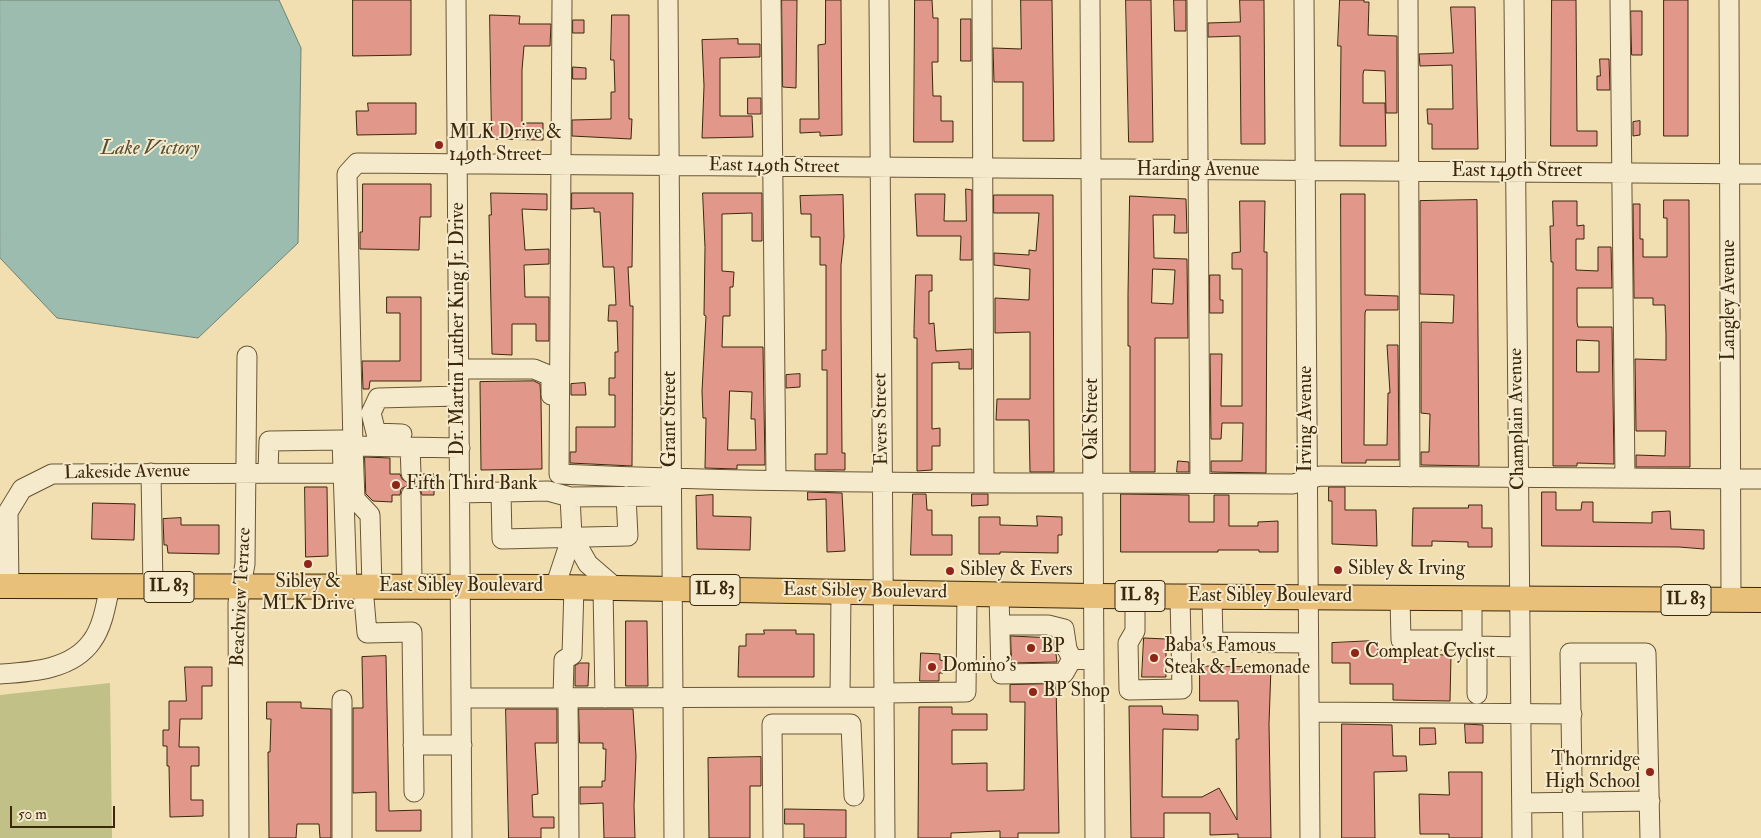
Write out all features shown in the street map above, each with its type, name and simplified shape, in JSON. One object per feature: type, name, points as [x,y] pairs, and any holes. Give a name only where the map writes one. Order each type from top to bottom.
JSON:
[{"type":"main road","name":"East Sibley Boulevard","points":[[4,586],[461,586],[1092,596],[1761,600]]},
{"type":"street","name":"Dr. Martin Luther King Jr. Drive","points":[[456,0],[462,838]]},
{"type":"street","points":[[562,0],[559,474],[672,488]]},
{"type":"street","name":"Grant Street","points":[[668,0],[674,838]]},
{"type":"street","points":[[771,0],[776,479]]},
{"type":"street","name":"Evers Street","points":[[879,0],[885,838]]},
{"type":"street","points":[[982,0],[984,482]]},
{"type":"street","name":"Oak Street","points":[[1090,0],[1092,596],[1095,838]]},
{"type":"street","points":[[1198,0],[1200,483]]},
{"type":"street","name":"Irving Avenue","points":[[1304,0],[1310,838]]},
{"type":"street","points":[[1408,0],[1410,478]]},
{"type":"street","name":"Champlain Avenue","points":[[1514,0],[1522,838]]},
{"type":"street","points":[[1620,0],[1625,478]]},
{"type":"street","name":"Langley Avenue","points":[[1728,0],[1731,600]]},
{"type":"street","name":"East 149th Street","points":[[349,442],[348,174],[358,163],[1090,170]]},
{"type":"street","name":"Harding Avenue","points":[[1090,170],[1305,172]]},
{"type":"street","name":"East 149th Street","points":[[1305,172],[1729,174]]},
{"type":"street","points":[[1729,174],[1761,174]]},
{"type":"street","name":"Beachview Terrace","points":[[239,838],[238,603],[245,564],[247,356]]},
{"type":"street","points":[[459,369],[534,369],[551,376],[551,470],[548,491]]},
{"type":"street","points":[[459,396],[378,398],[371,413],[376,433],[460,442]]},
{"type":"street","points":[[268,472],[269,441],[349,442],[410,447],[460,442]]},
{"type":"street","points":[[349,442],[344,473],[367,633],[412,632],[414,792]]},
{"type":"street","points":[[349,442],[355,499],[370,515],[361,587]]},
{"type":"street","points":[[410,447],[411,473]]},
{"type":"street","points":[[151,473],[153,587]]},
{"type":"street","name":"Lakeside Avenue","points":[[4,586],[8,512],[22,489],[52,474],[344,473]]},
{"type":"street","points":[[460,493],[548,491],[570,497],[626,496],[672,488],[776,479],[1093,484],[1293,484],[1320,476],[1761,479]]},
{"type":"street","points":[[501,492],[502,539],[628,536],[626,496]]},
{"type":"street","points":[[411,496],[412,586]]},
{"type":"street","points":[[569,838],[564,660],[572,655],[565,587],[572,536],[570,497]]},
{"type":"street","points":[[572,536],[588,564],[610,588],[605,698]]},
{"type":"street","points":[[0,674],[33,672],[58,666],[78,654],[92,641],[102,618],[110,586]]},
{"type":"street","points":[[840,697],[841,592]]},
{"type":"street","points":[[462,698],[840,697],[966,692],[967,594]]},
{"type":"street","points":[[999,594],[1001,674],[1064,673],[1072,659]]},
{"type":"street","points":[[1135,596],[1135,631],[1128,642],[1129,690],[1182,689],[1180,596]]},
{"type":"street","points":[[1212,596],[1213,642],[1308,643]]},
{"type":"street","points":[[1400,598],[1401,640],[1520,647]]},
{"type":"street","points":[[1472,599],[1477,694]]},
{"type":"street","points":[[1000,625],[1048,624],[1064,629],[1067,649],[1072,659]]},
{"type":"street","points":[[1573,838],[1570,653],[1646,653],[1650,838]]},
{"type":"street","points":[[1072,659],[1093,660]]},
{"type":"street","points":[[342,700],[342,838]]},
{"type":"street","points":[[1309,712],[1572,714]]},
{"type":"street","points":[[773,838],[772,724],[851,724],[854,796]]},
{"type":"street","points":[[413,745],[462,745]]},
{"type":"street","points":[[1522,803],[1650,801]]},
{"type":"shaded area","points":[[110,683],[112,838],[0,838],[0,695]]},
{"type":"water","name":"Lake Victory","points":[[0,0],[279,0],[301,48],[298,243],[198,338],[57,318],[0,258]]},
{"type":"building","points":[[353,0],[411,0],[411,55],[353,56]]},
{"type":"building","points":[[782,0],[797,0],[796,88],[783,87]]},
{"type":"building","points":[[826,0],[841,0],[842,135],[820,136],[820,132],[800,133],[800,119],[819,119],[818,45],[825,44]]},
{"type":"building","points":[[915,0],[932,0],[933,18],[938,18],[938,62],[932,62],[933,96],[941,96],[941,121],[953,121],[953,142],[914,142]]},
{"type":"building","points":[[1021,0],[1052,0],[1054,141],[1023,141],[1023,82],[994,82],[993,48],[1021,49]]},
{"type":"building","points":[[1126,0],[1151,0],[1153,142],[1129,142]]},
{"type":"building","points":[[1174,0],[1186,0],[1186,31],[1175,31]]},
{"type":"building","points":[[1240,0],[1264,0],[1265,144],[1241,144],[1240,36],[1208,37],[1208,23],[1240,22]]},
{"type":"building","points":[[1340,0],[1364,0],[1364,2],[1369,2],[1368,35],[1397,36],[1397,113],[1386,113],[1385,71],[1364,70],[1363,74],[1363,103],[1385,103],[1386,146],[1340,146],[1341,46],[1338,46]]},
{"type":"building","points":[[1552,0],[1576,0],[1577,131],[1597,131],[1597,146],[1551,146]]},
{"type":"building","points":[[1664,0],[1688,0],[1688,136],[1664,136]]},
{"type":"building","points":[[1451,7],[1475,7],[1478,149],[1432,149],[1432,124],[1428,124],[1427,109],[1453,109],[1452,65],[1420,66],[1419,54],[1453,53]]},
{"type":"building","points":[[1631,11],[1642,11],[1642,55],[1632,55]]},
{"type":"building","points":[[490,15],[520,16],[519,24],[551,24],[550,46],[524,46],[522,70],[522,123],[543,123],[543,140],[492,139]]},
{"type":"building","points":[[612,15],[629,15],[629,119],[632,119],[631,139],[572,136],[572,120],[611,119],[611,92],[615,92],[614,60],[611,60]]},
{"type":"building","points":[[961,19],[971,19],[971,61],[961,61]]},
{"type":"building","points":[[573,20],[584,20],[584,33],[573,33]]},
{"type":"building","points":[[738,39],[738,44],[760,44],[760,57],[720,58],[720,116],[752,116],[753,137],[702,138],[704,86],[702,40]]},
{"type":"building","points":[[1600,59],[1609,59],[1610,90],[1597,90],[1597,76],[1600,76]]},
{"type":"building","points":[[573,67],[586,68],[586,79],[573,79]]},
{"type":"building","points":[[748,98],[761,98],[761,114],[748,114]]},
{"type":"building","points":[[368,103],[416,103],[416,134],[357,135],[356,111],[368,111]]},
{"type":"building","points":[[1640,121],[1640,135],[1633,136],[1633,122]]},
{"type":"building","points":[[363,184],[431,184],[431,217],[420,217],[419,250],[360,249]]},
{"type":"building","points":[[966,189],[972,190],[972,260],[960,260],[961,236],[917,236],[915,194],[945,194],[944,221],[966,221]]},
{"type":"building","points":[[491,193],[547,194],[547,210],[522,209],[525,250],[549,249],[549,264],[524,265],[525,297],[549,297],[549,341],[536,341],[536,324],[512,324],[512,355],[492,354],[489,215],[491,215]]},
{"type":"building","points":[[572,193],[633,193],[632,267],[628,267],[630,306],[633,306],[632,466],[570,463],[570,452],[576,452],[576,427],[615,427],[615,395],[609,395],[609,378],[615,378],[615,352],[618,352],[617,321],[608,321],[609,305],[616,305],[614,267],[603,267],[600,212],[594,212],[594,208],[572,209]]},
{"type":"building","points":[[703,193],[762,193],[762,241],[752,241],[752,213],[722,214],[722,271],[734,272],[733,287],[730,287],[730,316],[723,316],[722,347],[763,347],[765,465],[737,465],[737,469],[705,468],[706,418],[703,418],[702,391],[706,316],[704,315],[705,248]],"holes":[[[730,391],[752,392],[751,419],[755,419],[756,450],[728,450]]]},
{"type":"building","points":[[1341,194],[1365,194],[1365,295],[1398,296],[1398,310],[1366,310],[1365,313],[1364,445],[1387,445],[1388,393],[1390,393],[1387,345],[1398,345],[1399,460],[1366,460],[1366,463],[1342,463]]},
{"type":"building","points":[[843,195],[844,237],[841,265],[841,318],[842,453],[845,453],[845,470],[815,470],[815,454],[827,454],[827,370],[822,370],[822,350],[826,350],[826,265],[820,265],[820,237],[811,237],[811,214],[801,214],[800,196]]},
{"type":"building","points":[[994,195],[1053,195],[1054,472],[1030,472],[1029,420],[996,420],[997,399],[1030,399],[1030,332],[995,333],[995,298],[1029,300],[1030,269],[994,265],[994,253],[1029,255],[1029,250],[1036,251],[1039,213],[994,213]]},
{"type":"building","points":[[1130,196],[1186,199],[1187,233],[1174,233],[1175,215],[1153,215],[1154,258],[1187,259],[1188,338],[1155,338],[1155,472],[1130,472],[1128,295]],"holes":[[[1153,269],[1175,270],[1173,304],[1152,303]]]},
{"type":"building","points":[[1477,200],[1479,466],[1421,465],[1421,452],[1429,452],[1430,414],[1421,413],[1421,322],[1453,323],[1454,295],[1420,294],[1420,201]]},
{"type":"building","points":[[1664,200],[1689,200],[1690,467],[1636,467],[1636,455],[1665,456],[1666,431],[1636,431],[1635,359],[1666,360],[1666,334],[1665,305],[1653,305],[1653,298],[1634,298],[1633,204],[1640,204],[1640,239],[1643,239],[1643,257],[1667,257],[1667,218],[1664,218]]},
{"type":"building","points":[[1240,201],[1265,201],[1264,252],[1267,252],[1266,473],[1211,472],[1211,461],[1242,461],[1243,423],[1222,423],[1221,439],[1211,439],[1210,354],[1222,354],[1221,406],[1242,406],[1242,269],[1232,269],[1232,253],[1240,252]]},
{"type":"building","points":[[1553,201],[1577,201],[1577,226],[1584,225],[1584,239],[1576,239],[1576,270],[1598,271],[1598,247],[1611,247],[1612,288],[1577,288],[1577,322],[1578,327],[1612,327],[1614,464],[1577,463],[1577,466],[1553,466],[1553,262],[1551,262],[1550,226],[1553,226]],"holes":[[[1577,340],[1599,341],[1599,372],[1577,372]]]},
{"type":"building","points":[[916,275],[932,275],[932,291],[929,291],[929,324],[934,323],[936,351],[972,349],[972,369],[959,369],[959,362],[932,363],[932,429],[940,428],[940,446],[932,446],[932,470],[917,471],[917,338],[914,338]]},
{"type":"building","points":[[1210,275],[1220,275],[1220,300],[1223,300],[1223,313],[1210,313]]},
{"type":"building","points":[[387,297],[421,297],[421,381],[370,381],[369,389],[363,389],[362,361],[400,361],[400,313],[387,313]]},
{"type":"building","points":[[800,374],[800,387],[786,388],[786,375]]},
{"type":"building","points":[[534,381],[540,384],[542,469],[481,470],[480,382]]},
{"type":"building","points":[[585,383],[586,395],[571,395],[571,384]]},
{"type":"building","points":[[365,457],[390,458],[390,474],[400,474],[402,479],[410,484],[401,489],[400,495],[392,495],[392,502],[373,501],[366,494]]},
{"type":"building","points":[[1178,461],[1189,462],[1189,472],[1177,472]]},
{"type":"building","points":[[422,474],[434,474],[434,495],[422,495],[420,489],[412,484],[417,482]]},
{"type":"building","points":[[305,487],[327,487],[328,556],[306,557]]},
{"type":"building","points":[[1329,487],[1345,487],[1345,510],[1376,510],[1377,546],[1332,544],[1332,501],[1329,501]]},
{"type":"building","points":[[808,492],[842,493],[845,551],[827,552],[826,499],[808,500]]},
{"type":"building","points":[[1542,492],[1556,492],[1556,510],[1581,510],[1582,502],[1593,502],[1593,522],[1652,523],[1652,512],[1670,511],[1671,529],[1704,530],[1704,549],[1679,547],[1542,546]]},
{"type":"building","points":[[913,494],[926,494],[927,510],[932,510],[932,535],[952,535],[952,555],[911,555]]},
{"type":"building","points":[[972,494],[988,494],[988,505],[972,506]]},
{"type":"building","points":[[1121,494],[1189,495],[1189,522],[1214,522],[1214,495],[1229,495],[1229,526],[1258,526],[1258,522],[1278,521],[1278,552],[1218,550],[1218,552],[1121,552]]},
{"type":"building","points":[[713,495],[713,516],[751,517],[750,550],[697,549],[696,496]]},
{"type":"building","points":[[93,503],[135,504],[134,540],[92,539]]},
{"type":"building","points":[[1469,505],[1482,505],[1482,528],[1492,528],[1492,547],[1468,547],[1468,542],[1432,541],[1432,546],[1412,546],[1413,508],[1468,508]]},
{"type":"building","points":[[1037,516],[1062,517],[1062,535],[1058,535],[1058,553],[1000,552],[1000,554],[979,554],[979,517],[1000,517],[1000,525],[1037,526]]},
{"type":"building","points":[[181,518],[181,525],[219,525],[219,554],[168,553],[167,545],[164,545],[163,519]]},
{"type":"building","points":[[626,621],[647,621],[648,686],[626,686]]},
{"type":"building","points":[[764,630],[796,630],[796,634],[814,634],[814,677],[738,677],[739,646],[746,646],[746,634],[764,634]]},
{"type":"building","name":"BP","points":[[1011,636],[1054,638],[1057,662],[1012,663]]},
{"type":"building","name":"Baba's Famous Steak & Lemonade","points":[[1144,638],[1166,639],[1166,677],[1142,677]]},
{"type":"building","points":[[1373,641],[1373,644],[1378,644],[1378,654],[1451,655],[1450,701],[1393,700],[1393,684],[1350,684],[1350,663],[1332,663],[1332,643]]},
{"type":"building","name":"Domino's","points":[[921,653],[940,654],[940,660],[944,661],[943,673],[939,673],[939,681],[920,681]]},
{"type":"building","points":[[386,656],[389,811],[421,810],[421,831],[376,831],[376,792],[353,793],[353,708],[363,708],[362,657]]},
{"type":"building","points":[[580,663],[589,663],[588,686],[575,686],[575,666]]},
{"type":"building","points":[[1200,666],[1271,667],[1269,724],[1271,838],[1238,838],[1238,834],[1210,835],[1210,813],[1164,813],[1164,838],[1131,838],[1129,706],[1162,706],[1163,714],[1198,715],[1198,730],[1163,729],[1162,797],[1202,797],[1219,788],[1237,820],[1236,739],[1239,739],[1238,701],[1200,701]]},
{"type":"building","points":[[185,667],[212,667],[212,686],[202,686],[202,719],[180,719],[179,747],[199,747],[199,766],[191,766],[191,800],[203,800],[203,816],[170,817],[169,766],[167,766],[167,746],[163,746],[163,730],[169,730],[169,701],[186,701]]},
{"type":"building","points":[[1056,684],[1059,833],[1018,833],[1018,838],[1000,838],[1000,831],[951,833],[951,838],[918,838],[919,707],[952,707],[952,714],[987,714],[987,730],[952,730],[952,764],[987,763],[987,791],[1024,790],[1025,702],[1010,702],[1010,685]]},
{"type":"building","points":[[267,702],[301,702],[301,708],[331,709],[331,838],[320,838],[319,824],[297,824],[296,838],[269,838],[268,752],[270,752],[271,719],[267,719]]},
{"type":"building","points":[[506,709],[557,709],[557,743],[535,743],[538,794],[532,795],[533,817],[554,817],[554,828],[541,828],[541,838],[509,838]]},
{"type":"building","points":[[579,709],[633,709],[636,756],[635,838],[604,838],[603,803],[580,804],[580,787],[602,787],[602,781],[605,781],[606,749],[603,749],[603,743],[580,743]]},
{"type":"building","points":[[1342,724],[1392,725],[1393,756],[1406,756],[1407,771],[1374,772],[1375,838],[1342,838]]},
{"type":"building","points":[[1465,724],[1483,725],[1483,743],[1466,743]]},
{"type":"building","points":[[1420,728],[1435,728],[1436,744],[1420,745]]},
{"type":"building","points":[[761,757],[761,786],[750,786],[750,838],[709,838],[708,758]]},
{"type":"building","points":[[1449,772],[1482,772],[1482,838],[1449,838],[1449,834],[1420,834],[1419,794],[1449,795]]},
{"type":"building","points":[[785,809],[846,810],[846,838],[804,838],[804,824],[785,824]]},
{"type":"place","name":"MLK Drive & 149th Street","points":[[439,145]]},
{"type":"place","name":"Fifth Third Bank","points":[[396,485]]},
{"type":"place","name":"Sibley & MLK Drive","points":[[308,564]]},
{"type":"place","name":"Sibley & Irving","points":[[1338,570]]},
{"type":"place","name":"Sibley & Evers","points":[[950,571]]},
{"type":"place","name":"BP","points":[[1031,648]]},
{"type":"place","name":"Compleat Cyclist","points":[[1355,653]]},
{"type":"place","name":"Baba's Famous Steak & Lemonade","points":[[1154,658]]},
{"type":"place","name":"Domino's","points":[[932,667]]},
{"type":"place","name":"BP Shop","points":[[1033,692]]},
{"type":"place","name":"Thornridge High School","points":[[1650,772]]}]
